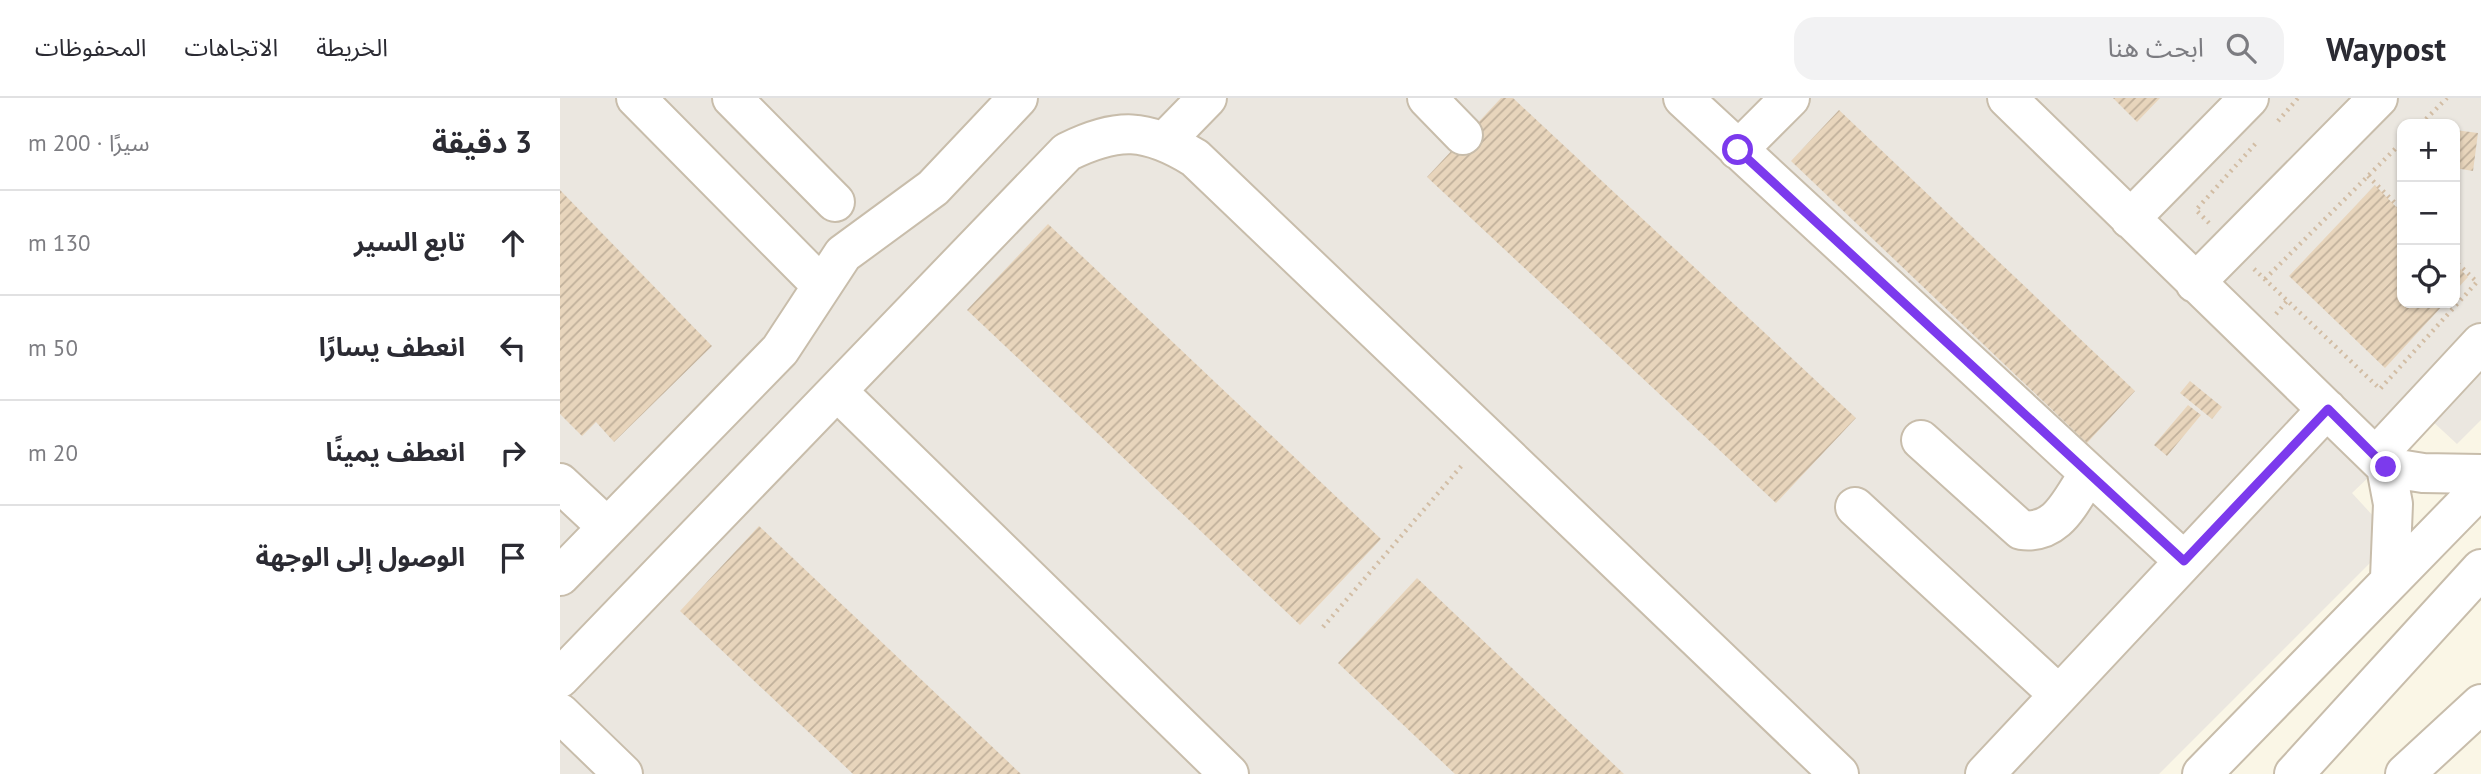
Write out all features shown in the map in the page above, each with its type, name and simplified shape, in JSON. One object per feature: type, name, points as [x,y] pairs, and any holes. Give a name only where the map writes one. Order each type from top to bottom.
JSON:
[{"type":"street","points":[[636,98],[821,285]]},
{"type":"street","points":[[732,98],[835,202]]},
{"type":"street","points":[[560,576],[780,350],[800,323],[842,254],[933,188],[1018,98]]},
{"type":"street","points":[[1166,140],[1207,98]]},
{"type":"street","points":[[1427,98],[1462,135]]},
{"type":"street","points":[[1683,98],[2184,561]]},
{"type":"street","points":[[1738,150],[1790,98]]},
{"type":"street","points":[[2007,98],[2381,462],[2393,504],[2394,541],[2390,578]]},
{"type":"street","points":[[2195,283],[2378,98]]},
{"type":"street","points":[[2130,219],[2260,113]]},
{"type":"street","points":[[560,678],[1067,152],[1098,137],[1132,133],[1166,140],[1195,158],[1839,774]]},
{"type":"street","points":[[2381,462],[2481,343]]},
{"type":"street","points":[[837,391],[1229,774]]},
{"type":"street","points":[[1985,774],[2328,409]]},
{"type":"street","points":[[1921,440],[2021,530],[2034,532],[2048,528],[2088,475]]},
{"type":"street","points":[[2381,462],[2423,473],[2481,474]]},
{"type":"street","points":[[560,483],[598,537]]},
{"type":"street","points":[[2202,774],[2390,578],[2481,488]]},
{"type":"street","points":[[1855,507],[2059,695]]},
{"type":"street","points":[[560,513],[598,537]]},
{"type":"street","points":[[2294,774],[2481,569]]},
{"type":"street","points":[[2405,774],[2481,704]]},
{"type":"street","points":[[560,713],[623,774]]},
{"type":"path","points":[[2260,113],[2298,98]]},
{"type":"path","points":[[2426,119],[2447,98]]},
{"type":"path","points":[[2261,139],[2196,210],[2379,389],[2453,308]]},
{"type":"path","points":[[2265,279],[2397,147]]},
{"type":"path","points":[[2368,176],[2397,205]]},
{"type":"path","points":[[2460,266],[2477,282],[2460,301]]},
{"type":"path","points":[[1323,627],[1487,437]]},
{"type":"shaded area","points":[[560,98],[2481,98],[2481,420],[2457,444],[2430,419],[2352,493],[2375,518],[2374,559],[2159,774],[560,774]]},
{"type":"building","points":[[1501,98],[1513,98],[1856,418],[1776,503],[1427,177]]},
{"type":"building","points":[[2113,98],[2160,98],[2137,122]]},
{"type":"building","points":[[1839,110],[2135,391],[2087,443],[1791,161]]},
{"type":"building","points":[[2460,131],[2478,133],[2473,171],[2460,169]]},
{"type":"building","points":[[2375,185],[2397,208],[2397,308],[2440,308],[2385,368],[2289,276]]},
{"type":"building","points":[[560,190],[712,346],[614,442],[596,422],[582,436],[560,414]]},
{"type":"building","points":[[1048,224],[1381,539],[1300,625],[967,310]]},
{"type":"building","points":[[2460,269],[2468,277],[2460,286]]},
{"type":"building","points":[[2190,381],[2222,407],[2212,419],[2180,393]]},
{"type":"building","points":[[2188,405],[2201,415],[2167,456],[2154,445]]},
{"type":"building","points":[[759,526],[1021,774],[853,774],[680,611]]},
{"type":"building","points":[[1417,578],[1624,774],[1455,774],[1338,663]]},
{"type":"route","points":[[1738,150],[2184,561],[2328,409],[2386,467]]}]
